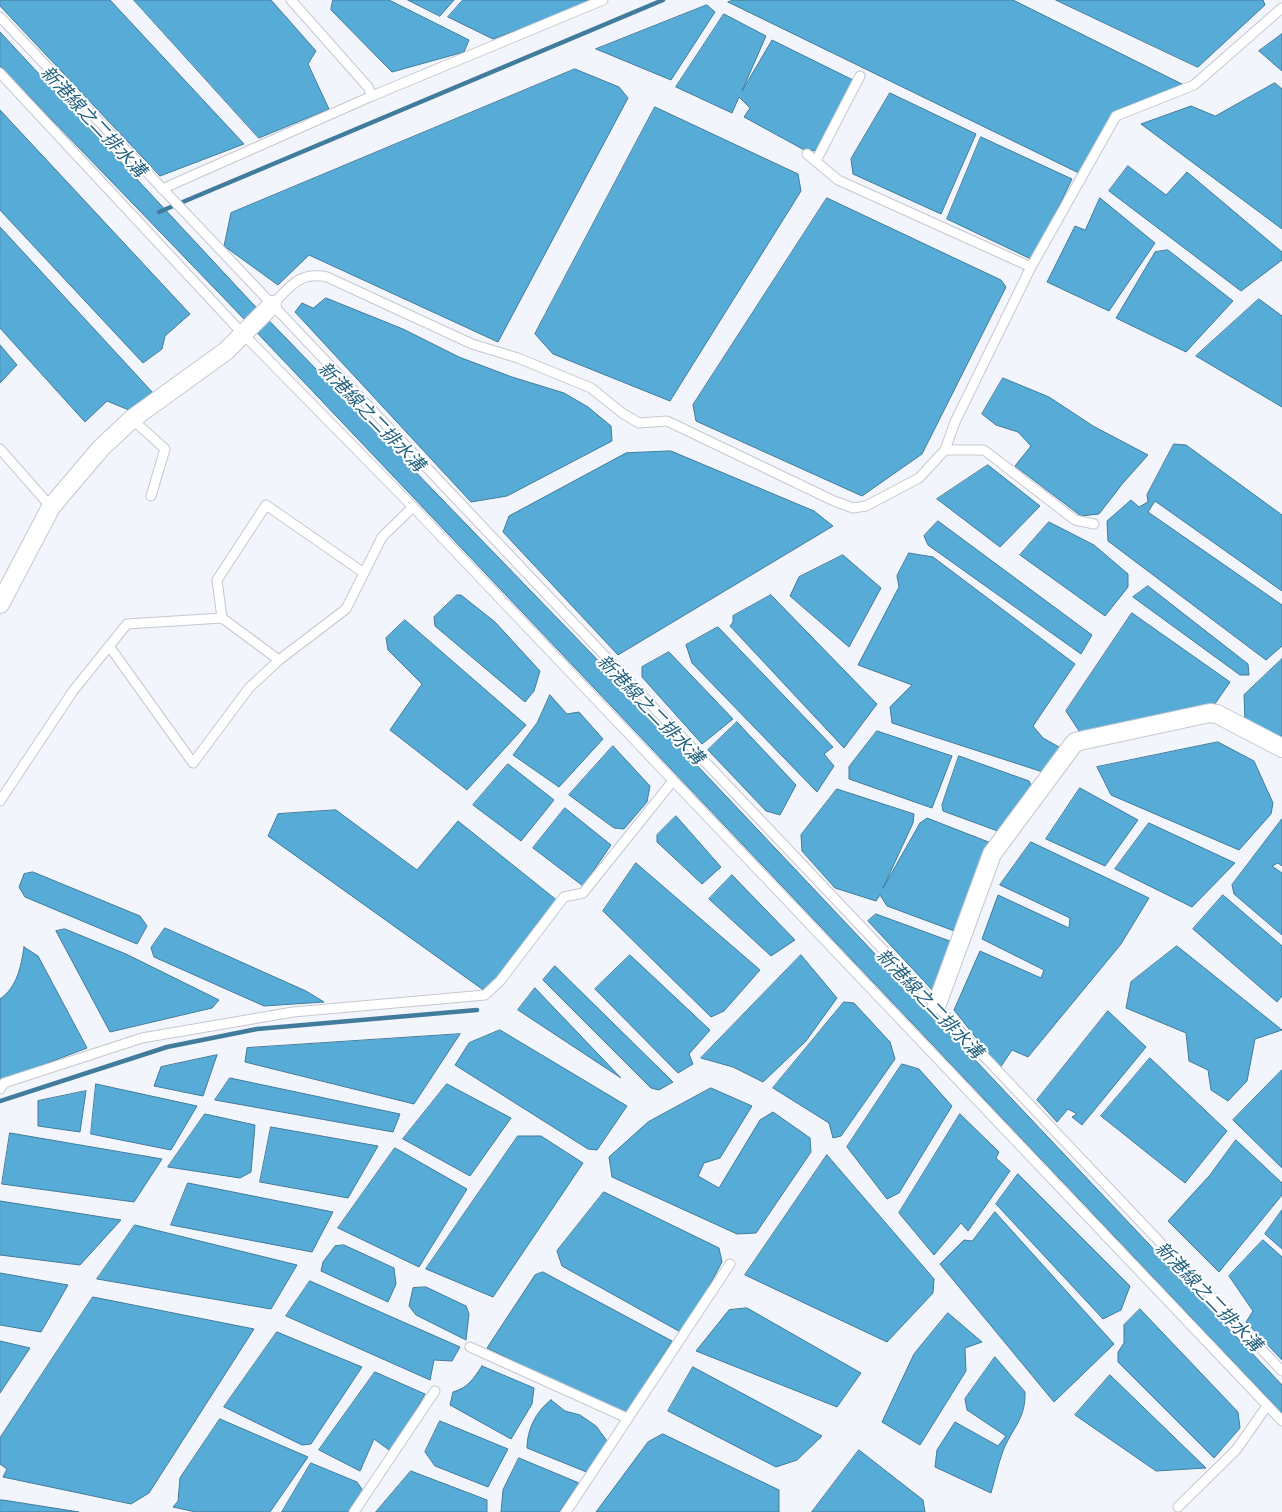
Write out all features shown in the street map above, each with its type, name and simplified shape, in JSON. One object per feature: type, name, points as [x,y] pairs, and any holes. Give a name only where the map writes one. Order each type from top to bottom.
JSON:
[{"type":"street","points":[[0,604],[51,507],[101,448],[132,419],[226,350],[272,305]]},
{"type":"street","points":[[937,1004],[992,854],[1075,742],[1210,713],[1217,714],[1282,748]]},
{"type":"lane","points":[[291,0],[368,87],[372,96]]},
{"type":"lane","points":[[162,189],[372,96],[603,0]]},
{"type":"lane","points":[[272,305],[298,279],[313,274],[327,277],[472,344],[518,358],[591,388],[622,413],[639,423],[667,422],[853,508],[866,506],[919,478],[945,450],[955,422],[1032,267],[1116,116],[1194,85],[1282,8]]},
{"type":"lane","points":[[0,17],[937,1004],[1282,1371]]},
{"type":"lane","points":[[0,73],[243,334],[413,507],[672,782],[1282,1421]]},
{"type":"lane","points":[[816,161],[860,76]]},
{"type":"lane","points":[[807,154],[838,180],[1032,267]]},
{"type":"lane","points":[[132,419],[164,449],[151,496]]},
{"type":"lane","points":[[0,449],[51,507]]},
{"type":"lane","points":[[945,450],[984,450],[1075,520],[1094,524]]},
{"type":"lane","points":[[222,618],[217,580],[266,505],[364,573]]},
{"type":"lane","points":[[109,646],[193,763],[249,688],[279,660],[346,609],[382,537],[413,507]]},
{"type":"lane","points":[[0,801],[73,691],[127,624],[222,618],[279,660]]},
{"type":"lane","points":[[0,1089],[4,1083],[142,1038],[293,1012],[485,995],[500,981],[564,897],[583,893],[672,782]]},
{"type":"lane","points":[[566,1512],[730,1264]]},
{"type":"lane","points":[[470,1347],[627,1418]]},
{"type":"lane","points":[[354,1512],[435,1391]]},
{"type":"lane","points":[[1178,1507],[1236,1450],[1267,1406]]},
{"type":"water","points":[[0,0],[110,0],[244,144],[160,176],[0,6]]},
{"type":"water","points":[[134,0],[271,0],[316,51],[308,64],[329,109],[259,138]]},
{"type":"water","points":[[333,0],[389,0],[469,40],[464,52],[392,72],[331,10]]},
{"type":"water","points":[[408,0],[454,0],[440,16]]},
{"type":"water","points":[[463,0],[599,0],[493,39],[448,17]]},
{"type":"water","points":[[734,0],[1013,0],[1188,87],[1116,116],[1085,176],[728,2]]},
{"type":"water","points":[[1056,0],[1263,0],[1265,5],[1198,67]]},
{"type":"water","points":[[707,5],[715,12],[671,80],[596,49]]},
{"type":"water","points":[[724,14],[766,36],[742,91],[772,40],[855,81],[821,149],[808,152],[744,117],[750,108],[739,97],[732,113],[676,87]]},
{"type":"water","points":[[0,32],[252,303],[590,652],[1282,1385],[1282,1413],[245,320],[0,66]]},
{"type":"water","points":[[1282,34],[1282,71],[1259,51]]},
{"type":"water","points":[[575,69],[619,87],[628,98],[498,342],[309,255],[278,285],[224,246],[231,213]]},
{"type":"water","points":[[1275,83],[1282,89],[1282,229],[1141,124],[1191,106],[1215,116]]},
{"type":"water","points":[[890,93],[976,134],[941,214],[853,174],[851,159]]},
{"type":"water","points":[[655,107],[798,174],[801,191],[670,401],[553,354],[535,334]]},
{"type":"water","points":[[0,110],[190,314],[165,336],[162,349],[143,363],[0,210]]},
{"type":"water","points":[[981,137],[1072,179],[1033,260],[947,219]]},
{"type":"water","points":[[1128,166],[1166,195],[1187,172],[1282,252],[1282,260],[1241,291],[1109,191]]},
{"type":"water","points":[[827,198],[1001,280],[1006,287],[922,454],[862,496],[696,421],[693,405]]},
{"type":"water","points":[[1100,198],[1155,243],[1109,311],[1047,282],[1075,226],[1085,230]]},
{"type":"water","points":[[0,227],[154,394],[136,413],[107,401],[85,422],[0,328]]},
{"type":"water","points":[[1168,250],[1233,301],[1186,352],[1116,318],[1155,252]]},
{"type":"water","points":[[326,298],[403,329],[459,357],[512,377],[564,393],[588,407],[611,426],[612,441],[507,496],[471,502],[295,312],[302,303],[313,308]]},
{"type":"water","points":[[1259,299],[1282,316],[1282,407],[1196,356]]},
{"type":"water","points":[[0,345],[17,365],[0,383]]},
{"type":"water","points":[[1003,378],[1049,397],[1093,426],[1148,455],[1099,514],[1081,516],[1015,466],[1031,446],[1018,432],[996,425],[982,414]]},
{"type":"water","points":[[1174,444],[1186,445],[1282,515],[1282,591],[1155,501],[1148,512],[1282,605],[1282,646],[1266,660],[1108,541],[1107,521],[1131,500],[1139,507],[1148,502],[1147,495]]},
{"type":"water","points":[[671,451],[814,511],[833,526],[618,655],[503,532],[509,516],[626,453]]},
{"type":"water","points":[[988,465],[1040,506],[1000,547],[937,499]]},
{"type":"water","points":[[938,521],[1092,635],[1081,654],[928,545],[924,536]]},
{"type":"water","points":[[1049,522],[1094,545],[1128,574],[1128,587],[1105,616],[1020,555]]},
{"type":"water","points":[[909,553],[933,557],[1075,664],[1033,726],[1043,738],[1066,751],[1052,775],[892,723],[890,707],[912,685],[858,665],[899,587],[897,576]]},
{"type":"water","points":[[843,555],[881,588],[849,647],[790,596],[799,577]]},
{"type":"water","points":[[1148,586],[1248,664],[1249,675],[1240,675],[1133,597]]},
{"type":"water","points":[[457,595],[461,595],[495,622],[540,671],[534,691],[525,702],[435,626],[434,617]]},
{"type":"water","points":[[771,595],[877,704],[844,748],[730,626],[733,622],[733,616]]},
{"type":"water","points":[[1132,613],[1230,682],[1210,711],[1081,734],[1066,711]]},
{"type":"water","points":[[405,620],[526,725],[467,790],[390,730],[422,684],[388,650],[386,638]]},
{"type":"water","points":[[718,627],[833,747],[824,754],[834,766],[817,792],[692,663],[686,645]]},
{"type":"water","points":[[669,652],[733,719],[702,744],[642,677],[642,667]]},
{"type":"water","points":[[1282,659],[1282,736],[1274,737],[1245,720],[1244,695]]},
{"type":"water","points":[[550,695],[567,714],[579,712],[603,739],[559,787],[513,755],[537,723]]},
{"type":"water","points":[[737,722],[796,785],[780,815],[766,811],[708,750]]},
{"type":"water","points":[[877,731],[952,756],[932,808],[849,779],[849,767]]},
{"type":"water","points":[[1218,742],[1254,761],[1273,803],[1271,814],[1239,850],[1111,795],[1097,767]]},
{"type":"water","points":[[613,746],[650,786],[647,802],[624,829],[614,828],[569,795]]},
{"type":"water","points":[[959,756],[1029,781],[1036,794],[1003,833],[943,811],[942,805]]},
{"type":"water","points":[[508,764],[554,800],[521,841],[473,805]]},
{"type":"water","points":[[1080,788],[1138,820],[1105,866],[1046,839]]},
{"type":"water","points":[[837,789],[914,814],[913,823],[883,888],[920,823],[927,818],[991,843],[957,932],[887,906],[880,895],[876,901],[835,888],[802,851],[801,835]]},
{"type":"water","points":[[565,808],[611,845],[583,886],[533,848]]},
{"type":"water","points":[[336,810],[417,870],[458,821],[559,902],[489,994],[268,836],[278,814]]},
{"type":"water","points":[[676,816],[721,867],[702,884],[657,842],[657,835]]},
{"type":"water","points":[[1282,819],[1282,866],[1278,863],[1272,866],[1282,873],[1282,935],[1234,894],[1232,885]]},
{"type":"water","points":[[1149,823],[1235,863],[1192,907],[1115,869]]},
{"type":"water","points":[[1031,842],[1149,898],[1121,944],[1028,1057],[1012,1050],[1000,1068],[954,1010],[980,951],[1041,978],[1044,970],[982,939],[998,895],[1069,928],[1070,918],[1000,885]]},
{"type":"water","points":[[636,863],[760,970],[724,1011],[711,1017],[603,911]]},
{"type":"water","points":[[33,872],[140,916],[147,926],[137,944],[25,897],[19,887],[24,874]]},
{"type":"water","points":[[732,875],[795,940],[771,956],[709,899]]},
{"type":"water","points":[[1223,895],[1282,946],[1282,996],[1277,1002],[1193,929]]},
{"type":"water","points":[[876,914],[958,944],[935,993],[868,921]]},
{"type":"water","points":[[165,928],[306,991],[324,1002],[264,1006],[154,957],[151,948]]},
{"type":"water","points":[[65,929],[126,954],[219,1000],[212,1008],[110,1032],[56,931]]},
{"type":"water","points":[[1177,946],[1282,1030],[1255,1039],[1247,1081],[1228,1101],[1211,1090],[1208,1070],[1189,1061],[1186,1033],[1126,1008],[1131,982]]},
{"type":"water","points":[[24,947],[38,956],[87,1048],[0,1081],[0,999],[14,983],[20,969]]},
{"type":"water","points":[[630,955],[710,1030],[689,1054],[693,1064],[678,1073],[595,989]]},
{"type":"water","points":[[801,955],[837,998],[806,1041],[763,1082],[733,1067],[701,1058]]},
{"type":"water","points":[[555,966],[673,1082],[659,1090],[651,1088],[543,980]]},
{"type":"water","points":[[535,988],[621,1078],[518,1010]]},
{"type":"water","points":[[844,1002],[854,1003],[890,1042],[895,1059],[841,1136],[833,1138],[829,1123],[773,1088]]},
{"type":"water","points":[[1108,1011],[1146,1047],[1082,1125],[1072,1117],[1077,1114],[1068,1109],[1057,1122],[1037,1100]]},
{"type":"water","points":[[500,1030],[627,1106],[597,1150],[588,1149],[455,1065],[469,1043]]},
{"type":"water","points":[[460,1034],[414,1104],[245,1062],[247,1048]]},
{"type":"water","points":[[217,1055],[203,1096],[154,1086],[161,1067]]},
{"type":"water","points":[[1150,1058],[1227,1131],[1185,1183],[1101,1116]]},
{"type":"water","points":[[902,1064],[919,1069],[952,1106],[899,1193],[887,1199],[847,1147]]},
{"type":"water","points":[[1282,1070],[1282,1168],[1233,1120]]},
{"type":"water","points":[[230,1078],[400,1114],[393,1132],[215,1100]]},
{"type":"water","points":[[96,1084],[197,1106],[171,1150],[91,1134]]},
{"type":"water","points":[[447,1084],[511,1118],[470,1176],[403,1139]]},
{"type":"water","points":[[711,1088],[752,1106],[720,1158],[704,1163],[698,1176],[719,1188],[760,1120],[773,1112],[810,1138],[811,1152],[756,1233],[737,1234],[612,1177],[609,1157],[648,1122]]},
{"type":"water","points":[[86,1091],[80,1132],[38,1126],[38,1101]]},
{"type":"water","points":[[205,1114],[255,1125],[251,1172],[240,1178],[168,1167]]},
{"type":"water","points":[[960,1114],[999,1152],[996,1158],[1010,1171],[968,1231],[961,1223],[934,1255],[899,1213]]},
{"type":"water","points":[[271,1127],[378,1146],[348,1198],[260,1182]]},
{"type":"water","points":[[10,1133],[162,1159],[134,1202],[2,1184]]},
{"type":"water","points":[[518,1136],[541,1136],[583,1163],[493,1297],[426,1269]]},
{"type":"water","points":[[1236,1140],[1282,1183],[1282,1195],[1219,1272],[1168,1221],[1210,1175]]},
{"type":"water","points":[[395,1148],[467,1189],[419,1267],[338,1228]]},
{"type":"water","points":[[827,1155],[934,1279],[933,1293],[887,1342],[745,1275]]},
{"type":"water","points":[[1018,1174],[1130,1286],[1121,1310],[1103,1319],[996,1204]]},
{"type":"water","points":[[188,1183],[333,1212],[312,1252],[171,1225]]},
{"type":"water","points":[[604,1192],[719,1248],[722,1262],[684,1334],[562,1266],[557,1251]]},
{"type":"water","points":[[0,1201],[121,1220],[80,1265],[0,1255]]},
{"type":"water","points":[[1282,1210],[1282,1249],[1265,1234]]},
{"type":"water","points":[[995,1212],[1114,1344],[1054,1402],[940,1264],[964,1240],[972,1241]]},
{"type":"water","points":[[135,1225],[297,1265],[271,1309],[97,1279]]},
{"type":"water","points":[[1263,1240],[1282,1257],[1282,1360],[1246,1322],[1253,1311],[1229,1276]]},
{"type":"water","points":[[344,1245],[394,1268],[396,1284],[388,1302],[321,1271],[323,1262],[335,1246]]},
{"type":"water","points":[[543,1272],[672,1341],[625,1415],[487,1348],[535,1275]]},
{"type":"water","points":[[0,1273],[68,1285],[41,1332],[0,1325]]},
{"type":"water","points":[[310,1281],[460,1347],[452,1361],[434,1360],[430,1380],[286,1316]]},
{"type":"water","points":[[426,1287],[466,1306],[469,1314],[466,1340],[416,1315],[409,1306],[413,1288]]},
{"type":"water","points":[[93,1297],[254,1329],[149,1493],[131,1504],[3,1477],[7,1469],[0,1464],[0,1438]]},
{"type":"water","points":[[747,1308],[861,1373],[837,1407],[696,1351],[729,1310]]},
{"type":"water","points":[[1140,1309],[1238,1412],[1240,1428],[1214,1458],[1118,1362],[1118,1352],[1124,1343],[1124,1325]]},
{"type":"water","points":[[948,1313],[982,1342],[965,1348],[966,1371],[920,1445],[882,1422],[914,1354]]},
{"type":"water","points":[[277,1332],[362,1367],[311,1444],[302,1445],[224,1407]]},
{"type":"water","points":[[0,1341],[30,1348],[0,1393]]},
{"type":"water","points":[[995,1357],[1025,1392],[1025,1401],[1018,1423],[1003,1451],[991,1493],[935,1467],[937,1450],[955,1422],[998,1446],[1006,1436],[967,1410],[965,1399]]},
{"type":"water","points":[[482,1366],[534,1388],[532,1404],[511,1439],[450,1405],[453,1392],[467,1385]]},
{"type":"water","points":[[693,1367],[822,1436],[797,1460],[776,1467],[668,1411]]},
{"type":"water","points":[[375,1372],[425,1394],[392,1452],[374,1439],[360,1471],[319,1450]]},
{"type":"water","points":[[1110,1375],[1206,1468],[1156,1471],[1075,1415]]},
{"type":"water","points":[[551,1400],[565,1411],[580,1415],[596,1426],[607,1441],[589,1473],[527,1448],[527,1441],[533,1421]]},
{"type":"water","points":[[220,1419],[308,1457],[270,1512],[196,1512],[173,1507],[178,1501],[180,1478]]},
{"type":"water","points":[[440,1421],[508,1449],[488,1487],[435,1466],[425,1452]]},
{"type":"water","points":[[663,1434],[779,1490],[779,1512],[596,1512],[648,1442]]},
{"type":"water","points":[[859,1450],[923,1500],[925,1512],[812,1512]]},
{"type":"water","points":[[519,1458],[579,1483],[559,1512],[501,1512],[503,1490]]},
{"type":"water","points":[[311,1463],[357,1482],[364,1492],[352,1512],[282,1512]]},
{"type":"water","points":[[411,1471],[487,1500],[487,1512],[376,1512]]},
{"type":"water","points":[[0,1500],[3,1500],[79,1512],[0,1512]]},
{"type":"waterway","points":[[159,212],[663,0]]},
{"type":"waterway","points":[[0,1101],[167,1047],[257,1029],[477,1010]]},
{"type":"water label","name":"新港線之二排水溝","points":[[93,122]]},
{"type":"water label","name":"新港線之二排水溝","points":[[371,417]]},
{"type":"water label","name":"新港線之二排水溝","points":[[650,710]]},
{"type":"water label","name":"新港線之二排水溝","points":[[929,1004]]},
{"type":"water label","name":"新港線之二排水溝","points":[[1208,1297]]}]
